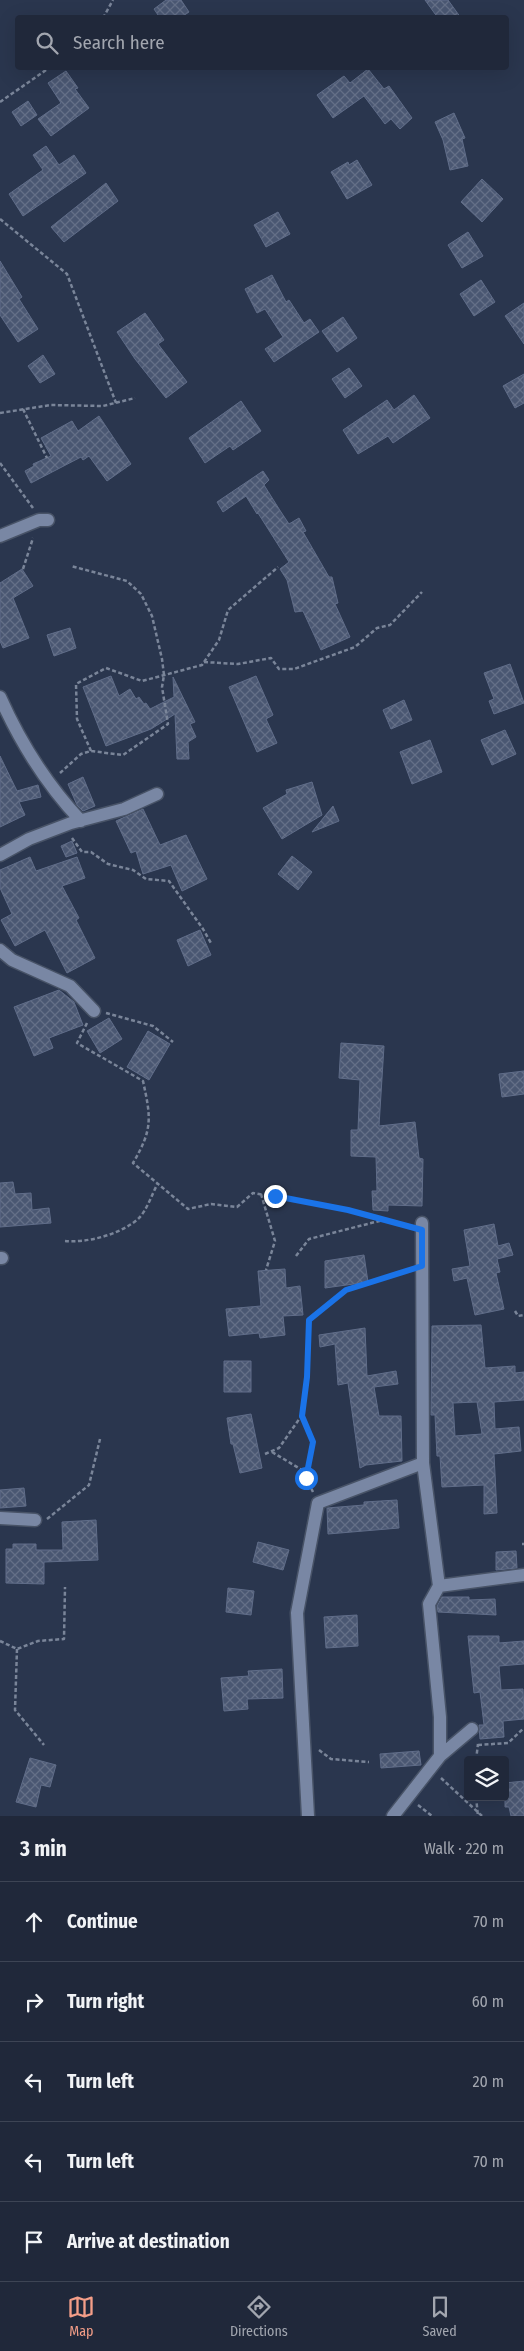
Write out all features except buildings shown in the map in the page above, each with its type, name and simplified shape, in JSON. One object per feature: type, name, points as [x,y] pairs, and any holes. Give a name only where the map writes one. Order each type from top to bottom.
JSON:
[{"type":"street","points":[[0,536],[39,520],[48,520]]},
{"type":"street","points":[[0,697],[12,725],[41,772],[80,821]]},
{"type":"street","points":[[0,855],[29,839],[80,821],[124,809],[157,794]]},
{"type":"street","points":[[0,950],[12,960],[70,986],[93,1010]]},
{"type":"street","points":[[422,1227],[423,1463],[439,1586],[429,1604],[436,1668],[440,1756]]},
{"type":"street","points":[[308,1816],[297,1613],[318,1503],[423,1463]]},
{"type":"street","points":[[0,1518],[35,1520]]},
{"type":"street","points":[[439,1586],[524,1575]]},
{"type":"street","points":[[393,1816],[440,1756],[472,1729]]},
{"type":"path","points":[[105,15],[114,0]]},
{"type":"path","points":[[0,102],[46,70]]},
{"type":"path","points":[[0,220],[68,274],[116,403]]},
{"type":"path","points":[[0,413],[51,405],[103,406],[135,398]]},
{"type":"path","points":[[23,410],[46,458]]},
{"type":"path","points":[[62,780],[60,772],[81,754],[91,751],[123,756],[168,724],[162,687],[164,675],[152,616],[141,594],[127,581],[71,566]]},
{"type":"path","points":[[91,751],[77,719],[76,684],[106,668],[142,681],[202,665],[218,640],[228,610],[278,567]]},
{"type":"path","points":[[204,662],[238,664],[271,658],[279,669],[294,669],[355,647],[377,628],[390,625],[422,592]]},
{"type":"path","points":[[65,826],[82,852],[91,852],[108,864],[133,870],[146,879],[169,882],[204,929],[211,942]]},
{"type":"path","points":[[173,1042],[153,1026],[93,1010],[77,1043],[143,1081],[150,1119],[144,1143],[133,1163],[188,1209],[211,1204],[237,1207],[253,1193],[348,1210],[422,1227]]},
{"type":"path","points":[[66,1241],[80,1242],[109,1235],[139,1218],[158,1183]]},
{"type":"path","points":[[261,1194],[275,1241],[266,1270]]},
{"type":"path","points":[[296,1256],[309,1239],[385,1220]]},
{"type":"path","points":[[265,1454],[279,1448],[302,1416],[307,1377],[309,1320],[346,1290],[422,1266]]},
{"type":"path","points":[[515,1311],[518,1316],[524,1315]]},
{"type":"path","points":[[302,1416],[313,1442],[306,1478],[318,1503]]},
{"type":"path","points":[[35,1520],[44,1522],[88,1485],[100,1439]]},
{"type":"path","points":[[271,1452],[307,1473]]},
{"type":"path","points":[[0,1641],[17,1648],[38,1641],[64,1639],[65,1587]]},
{"type":"path","points":[[17,1648],[15,1710],[44,1745]]},
{"type":"path","points":[[478,1745],[508,1743],[524,1728]]},
{"type":"path","points":[[304,1740],[331,1759],[369,1762]]},
{"type":"path","points":[[431,1768],[482,1816]]},
{"type":"path","points":[[477,1801],[478,1816]]},
{"type":"route","points":[[275,1196],[348,1210],[422,1230],[422,1266],[346,1290],[309,1320],[307,1377],[302,1416],[313,1442],[306,1478]]}]
